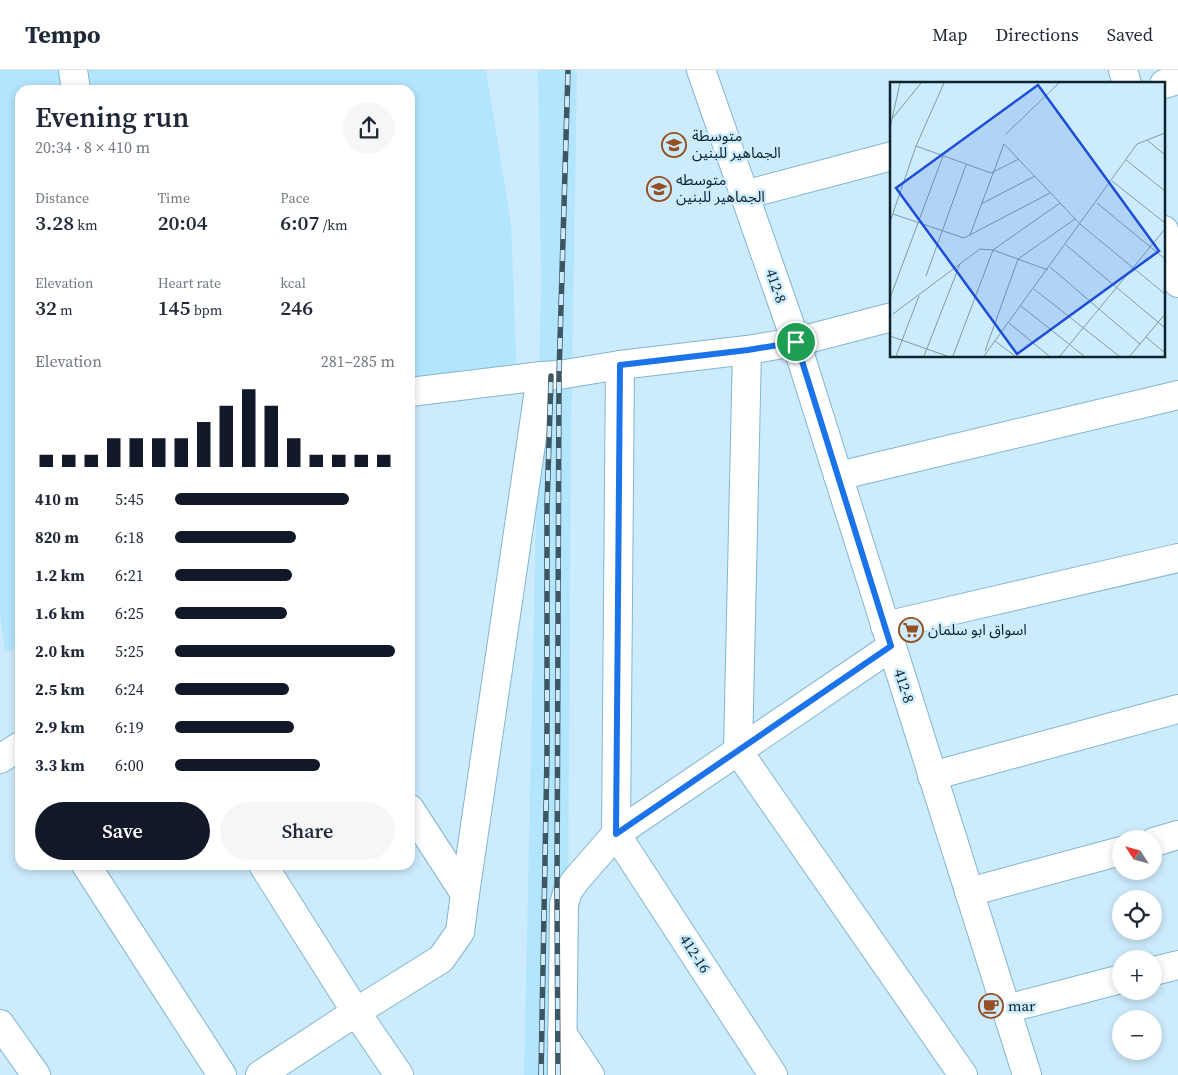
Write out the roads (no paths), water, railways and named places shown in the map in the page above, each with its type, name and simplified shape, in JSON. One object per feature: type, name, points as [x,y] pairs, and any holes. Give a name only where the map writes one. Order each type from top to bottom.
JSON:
[{"type":"street","points":[[73,70],[75,85]]},
{"type":"street","name":"412-8","points":[[700,70],[796,342],[1026,1075]]},
{"type":"street","points":[[744,195],[890,157]]},
{"type":"street","points":[[1169,240],[1178,283]]},
{"type":"street","points":[[415,392],[748,350],[796,342],[890,318]]},
{"type":"street","points":[[748,350],[738,751],[963,1075]]},
{"type":"street","points":[[616,834],[620,365]]},
{"type":"street","points":[[260,1075],[441,959],[460,932],[541,376]]},
{"type":"street","points":[[838,476],[1178,395]]},
{"type":"street","points":[[562,1075],[564,905],[567,893],[575,882],[616,834],[738,751],[888,636],[1178,558]]},
{"type":"street","points":[[932,776],[1178,709]]},
{"type":"street","points":[[415,817],[465,894]]},
{"type":"street","name":"412-16","points":[[616,834],[774,1075]]},
{"type":"street","points":[[1162,840],[1178,835]]},
{"type":"street","points":[[969,892],[1112,853]]},
{"type":"street","points":[[89,870],[222,1075]]},
{"type":"street","points":[[266,870],[356,1012],[399,1075]]},
{"type":"street","points":[[1162,969],[1178,965]]},
{"type":"street","points":[[1006,1009],[1112,981]]},
{"type":"street","points":[[0,1024],[36,1075]]},
{"type":"street","points":[[562,1032],[590,1075]]},
{"type":"railway","points":[[558,1075],[559,375],[568,70]]},
{"type":"railway","points":[[541,1075],[547,754],[547,507],[551,376]]},
{"type":"place","name":"متوسطة الجماهير للبنين","points":[[674,145]]},
{"type":"place","name":"متوسطه الجماهير للبنين","points":[[659,189]]},
{"type":"place","name":"اسواق ابو سلمان","points":[[911,630]]},
{"type":"place","name":"mar","points":[[991,1006]]}]
